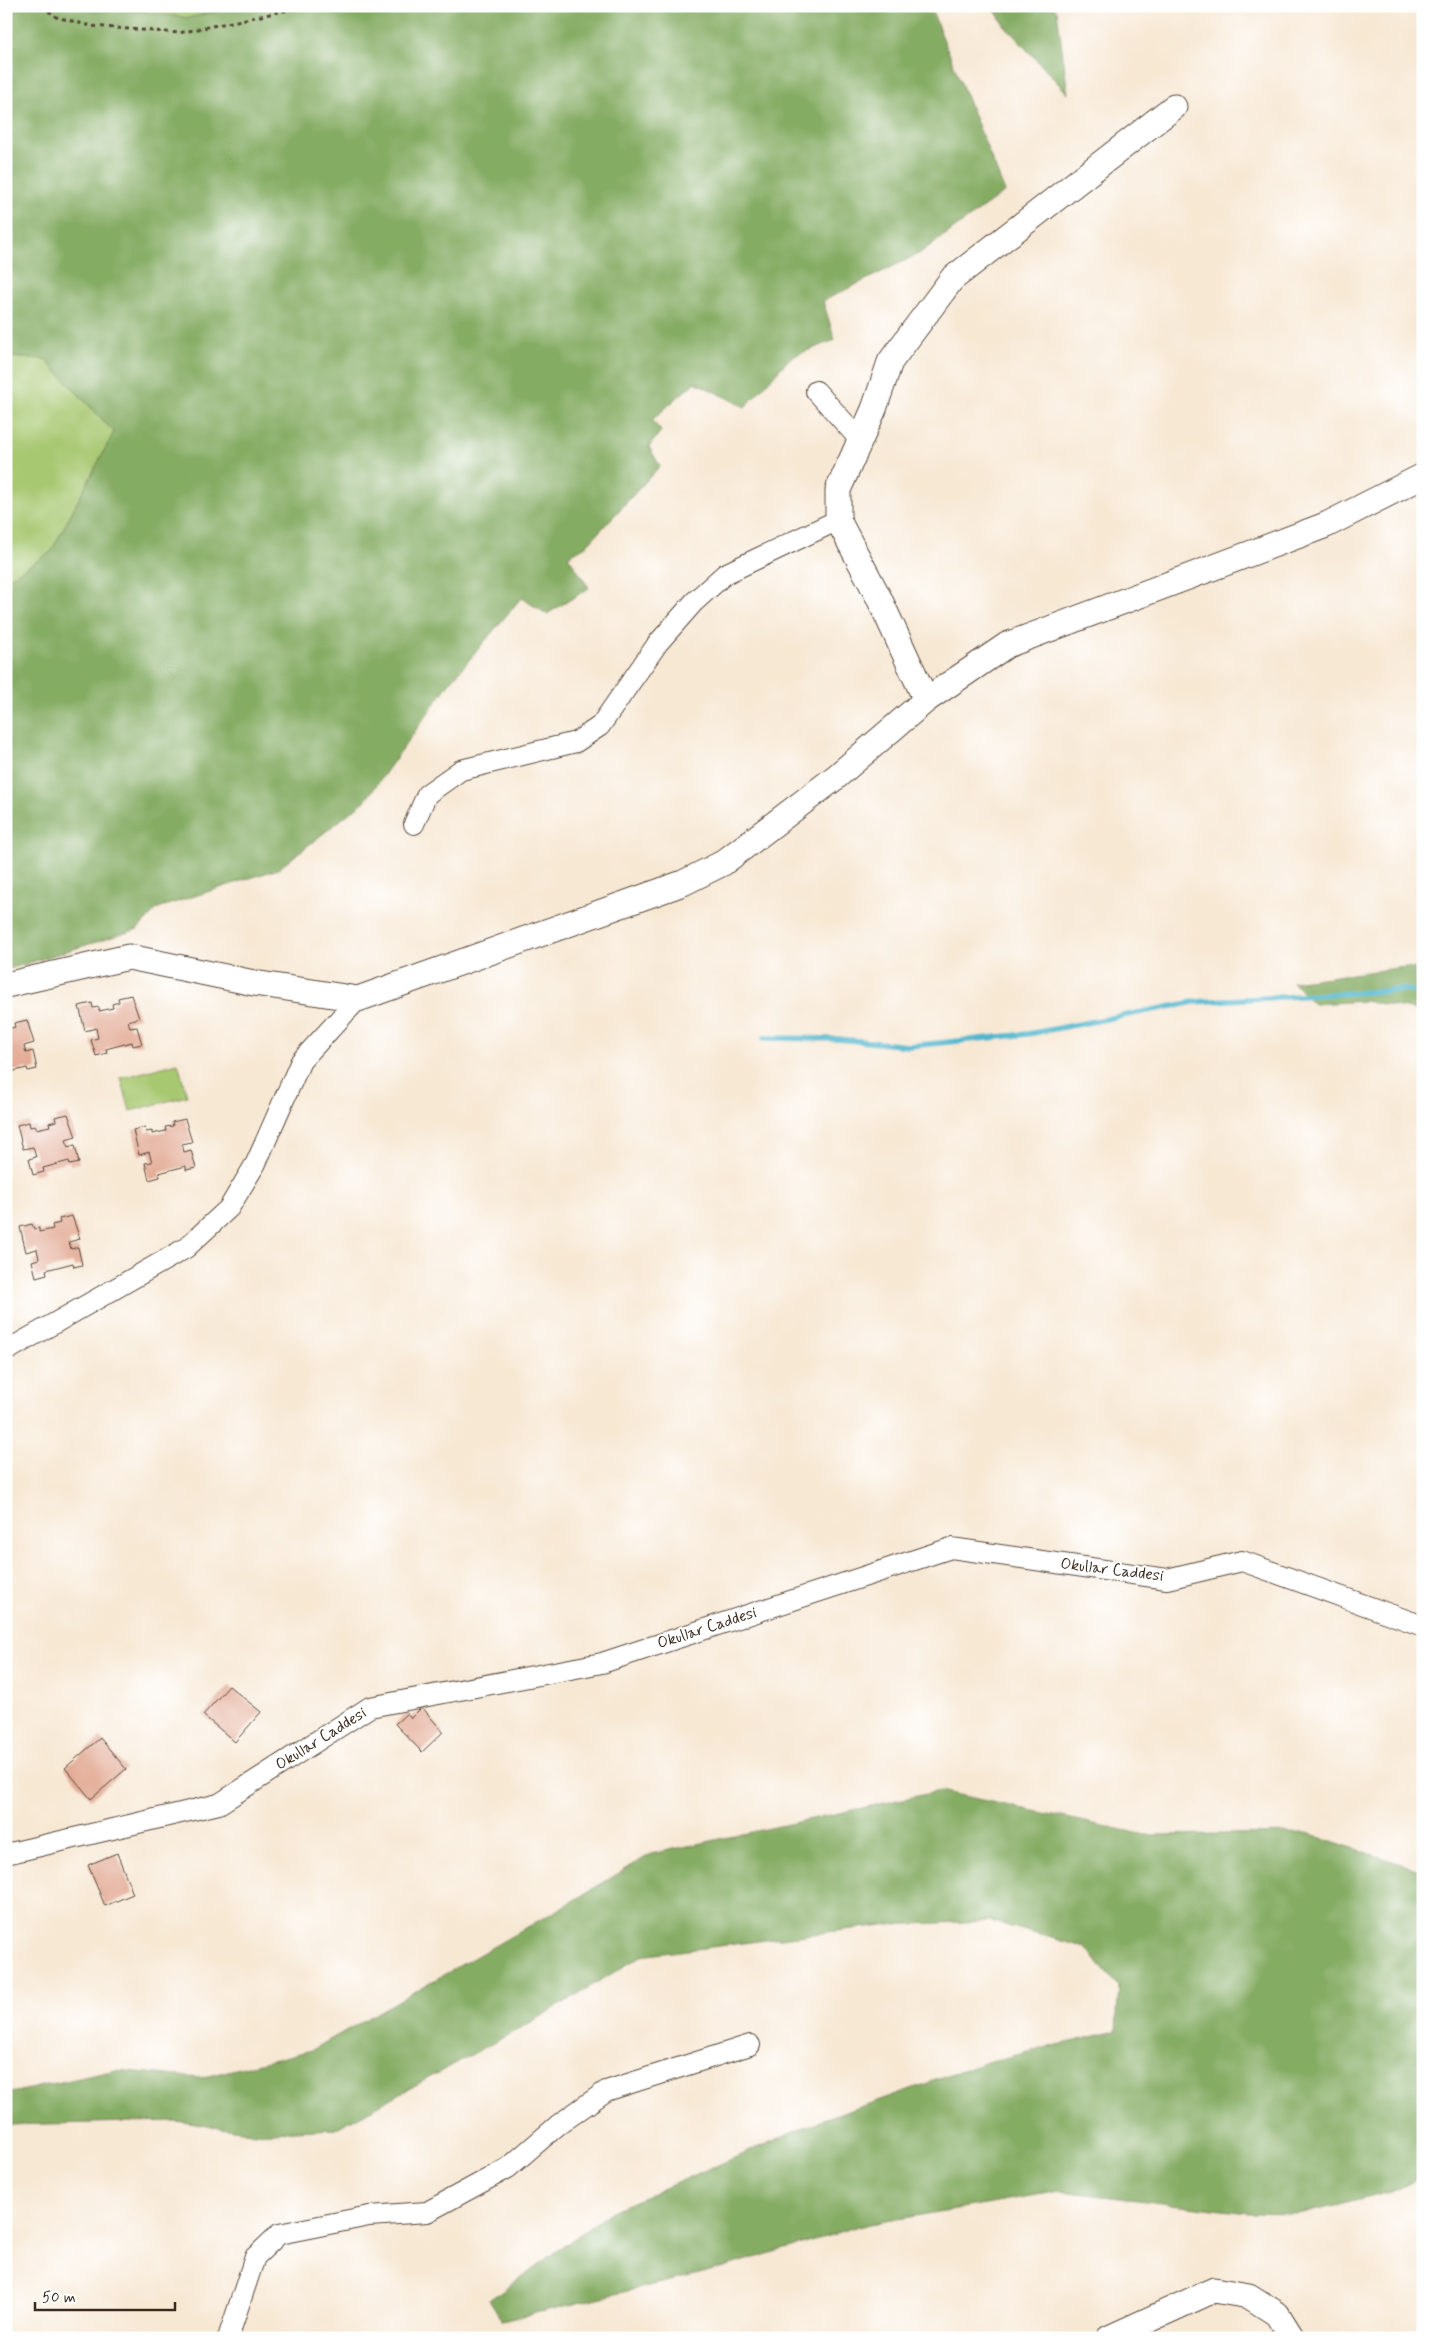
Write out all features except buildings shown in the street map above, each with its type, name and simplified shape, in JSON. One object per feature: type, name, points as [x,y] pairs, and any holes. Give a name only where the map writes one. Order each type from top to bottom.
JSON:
[{"type":"street","points":[[926,700],[880,598],[838,520],[838,490],[874,409],[890,362],[952,279],[1174,107]]},
{"type":"street","points":[[816,391],[860,440]]},
{"type":"street","points":[[6,1351],[186,1248],[228,1208],[256,1163],[301,1061],[358,999],[683,884],[723,863],[836,777],[926,700],[1007,645],[1326,525],[1423,476]]},
{"type":"street","points":[[414,824],[427,794],[461,770],[576,742],[600,726],[658,643],[694,602],[724,574],[838,520]]},
{"type":"street","points":[[6,985],[130,957],[254,983],[358,999]]},
{"type":"street","name":"Okullar Caddesi","points":[[6,1854],[219,1804],[370,1707],[602,1663],[951,1548],[1167,1579],[1242,1561],[1423,1626]]},
{"type":"street","points":[[228,2338],[255,2257],[279,2234],[369,2216],[427,2212],[508,2168],[558,2125],[606,2091],[750,2045]]},
{"type":"street","points":[[1109,2338],[1214,2290],[1249,2296],[1277,2314],[1292,2338]]},
{"type":"path","points":[[42,6],[56,16],[91,26],[179,33],[308,6]]},
{"type":"green space","points":[[6,6],[103,6],[189,18],[239,6],[930,6],[1005,192],[920,253],[823,301],[835,340],[791,357],[745,407],[695,382],[652,420],[661,431],[649,447],[660,466],[586,546],[568,556],[589,588],[547,614],[521,598],[448,685],[366,800],[278,869],[158,908],[138,929],[6,970],[6,580],[51,552],[114,432],[45,359],[6,357]]},
{"type":"green space","points":[[103,6],[239,6],[189,18]]},
{"type":"green space","points":[[992,6],[1053,6],[1057,11],[1068,94],[1005,26]]},
{"type":"green space","points":[[6,357],[45,359],[114,432],[51,552],[6,580]]},
{"type":"green space","points":[[1405,967],[1423,970],[1423,1011],[1365,1001],[1314,1004],[1292,982]]},
{"type":"green space","points":[[178,1063],[187,1096],[130,1111],[121,1078]]},
{"type":"green space","points":[[940,1791],[1146,1835],[1307,1833],[1423,1871],[1423,2175],[1400,2189],[1298,2214],[1248,2213],[1060,2191],[869,2224],[703,2273],[502,2321],[489,2300],[612,2211],[812,2124],[987,2062],[1116,2031],[1119,1986],[1084,1947],[990,1921],[883,1925],[641,1956],[528,2024],[335,2129],[252,2133],[176,2121],[6,2125],[6,2094],[116,2070],[200,2078],[312,2050],[559,1909],[651,1854]]},
{"type":"waterway","points":[[764,1038],[838,1039],[909,1046],[1028,1034],[1194,1002],[1403,990],[1423,992]]}]
